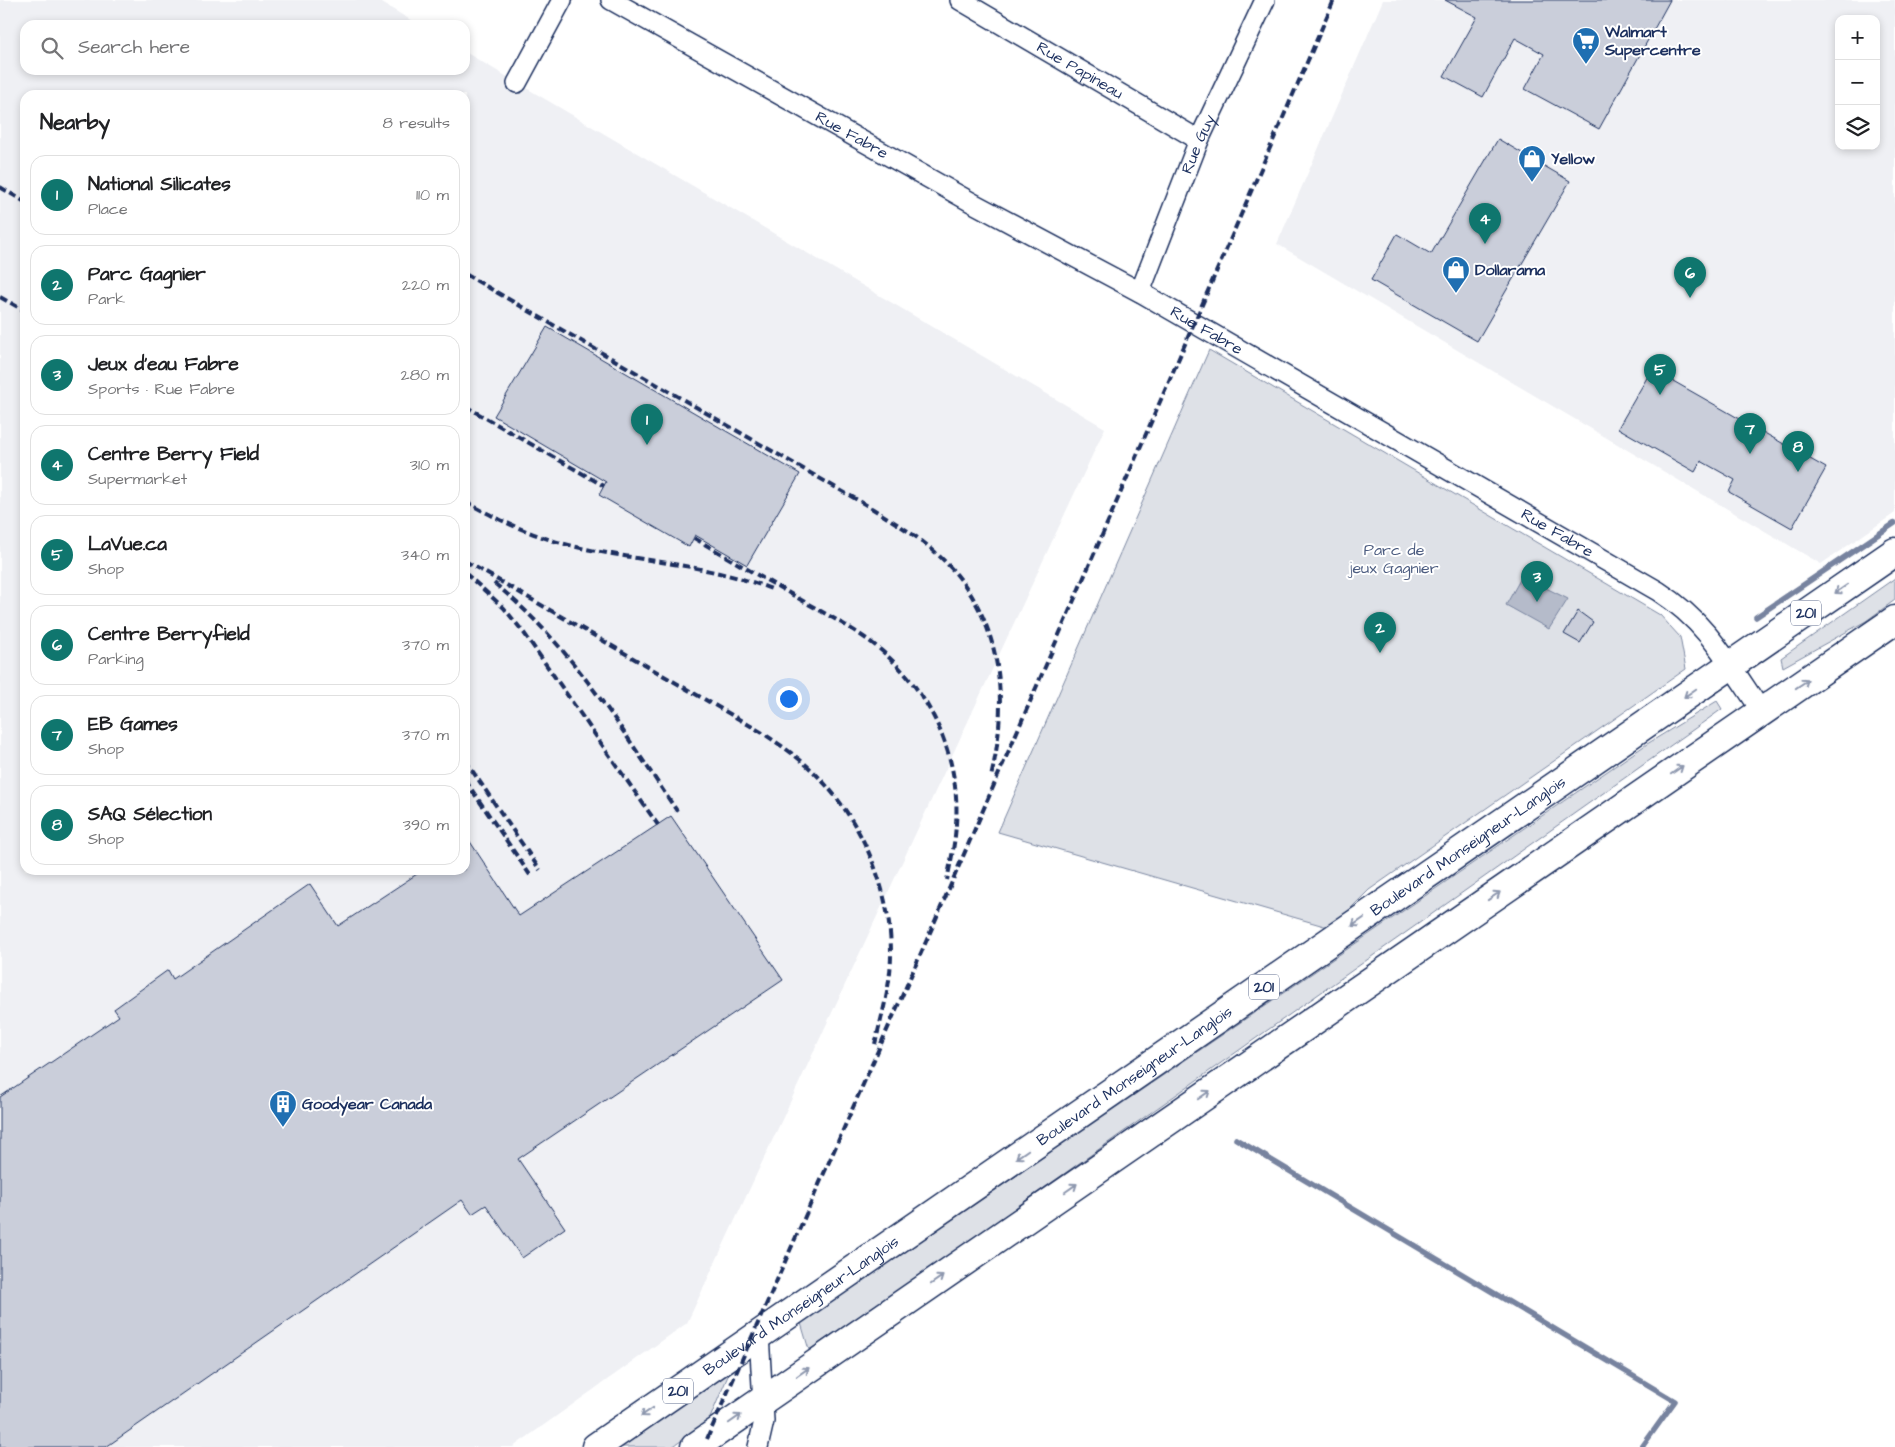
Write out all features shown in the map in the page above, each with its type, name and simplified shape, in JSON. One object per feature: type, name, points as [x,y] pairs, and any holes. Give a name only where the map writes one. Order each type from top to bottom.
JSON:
[{"type":"highway","name":"Boulevard Monseigneur-Langlois","points":[[596,1447],[1895,552]]},
{"type":"highway","points":[[695,1447],[1895,620]]},
{"type":"street","points":[[517,83],[562,0]]},
{"type":"street","name":"Rue Fabre","points":[[611,0],[970,202],[1140,292],[1664,595],[1702,626],[1762,712]]},
{"type":"street","name":"Rue Papineau","points":[[960,0],[1199,140]]},
{"type":"street","name":"Rue Guy","points":[[1140,292],[1199,140],[1265,0]]},
{"type":"street","points":[[758,1447],[764,1421],[759,1334]]},
{"type":"shaded area","points":[[0,0],[377,0],[411,20],[20,20],[20,75],[470,75],[470,55],[1105,428],[687,1323],[513,1447],[0,1447]]},
{"type":"shaded area","points":[[1383,0],[1895,0],[1895,513],[1821,564],[1277,244]]},
{"type":"green space","name":"Parc de jeux Gagnier","points":[[1209,350],[1660,615],[1680,637],[1686,669],[1369,890],[1331,928],[998,832]]},
{"type":"green space","points":[[1895,578],[1895,600],[1866,621],[1783,667],[1781,658]]},
{"type":"green space","points":[[1717,701],[1722,709],[952,1253],[809,1350],[801,1323],[1647,744]]},
{"type":"green space","points":[[730,1371],[708,1423],[672,1447],[620,1447]]},
{"type":"water","points":[[1522,576],[1568,599],[1549,629],[1506,605]]},
{"type":"building","name":"Walmart Supercentre","points":[[1445,0],[1670,0],[1599,129],[1525,89],[1544,54],[1515,38],[1483,97],[1444,76],[1477,17]]},
{"type":"building","points":[[1498,139],[1570,181],[1477,341],[1371,280],[1397,234],[1431,254]]},
{"type":"building","points":[[547,327],[800,474],[747,565],[695,535],[689,547],[599,495],[606,482],[494,416]]},
{"type":"building","points":[[1652,369],[1826,468],[1792,528],[1729,492],[1735,480],[1701,461],[1695,472],[1618,428]]},
{"type":"building","points":[[1578,611],[1593,622],[1580,643],[1564,634]]},
{"type":"building","name":"Goodyear Canada","points":[[671,816],[783,980],[518,1159],[565,1228],[522,1258],[486,1205],[472,1214],[462,1200],[106,1447],[0,1447],[0,1097],[119,1016],[114,1009],[168,970],[173,979],[310,884],[338,926],[415,875],[470,875],[470,842],[519,916]]},
{"type":"waterway","points":[[1756,617],[1895,523]]},
{"type":"waterway","points":[[1236,1139],[1675,1401],[1642,1447]]},
{"type":"railway","points":[[707,1439],[932,928],[1334,0]]},
{"type":"railway","points":[[0,187],[20,199]]},
{"type":"railway","points":[[470,277],[873,509],[913,534],[935,552],[957,576],[975,601],[987,628],[995,656],[1000,716],[991,777]]},
{"type":"railway","points":[[0,297],[20,308]]},
{"type":"railway","points":[[470,409],[604,486]]},
{"type":"railway","points":[[470,504],[521,529],[551,540],[605,553],[703,569],[774,590]]},
{"type":"railway","points":[[694,538],[836,619],[868,640],[889,657],[907,676],[923,698],[936,721],[946,745],[953,771],[956,797],[956,824],[947,880]]},
{"type":"railway","points":[[470,564],[761,732],[803,762],[825,784],[840,802],[864,842],[881,886],[886,909],[890,931],[891,965],[886,999],[875,1044]]},
{"type":"railway","points":[[470,577],[504,608],[524,633],[658,825]]},
{"type":"railway","points":[[494,583],[548,634],[571,661],[615,719],[677,811]]},
{"type":"railway","points":[[470,767],[540,870]]},
{"type":"railway","points":[[470,787],[530,875]]},
{"type":"place","name":"Walmart Supercentre","points":[[1586,65]]},
{"type":"place","name":"Yellow","points":[[1532,183]]},
{"type":"place","name":"Centre Berry Field","points":[[1485,244]]},
{"type":"place","name":"Dollarama","points":[[1456,294]]},
{"type":"place","name":"Centre Berryfield","points":[[1690,298]]},
{"type":"place","name":"LaVue.ca","points":[[1660,395]]},
{"type":"place","name":"National Silicates","points":[[647,445]]},
{"type":"place","name":"EB Games","points":[[1750,454]]},
{"type":"place","name":"SAQ Sélection","points":[[1798,472]]},
{"type":"place","name":"Jeux d'eau Fabre","points":[[1537,602]]},
{"type":"place","name":"Parc Gagnier","points":[[1380,653]]},
{"type":"place","name":"Goodyear Canada","points":[[283,1128]]}]
